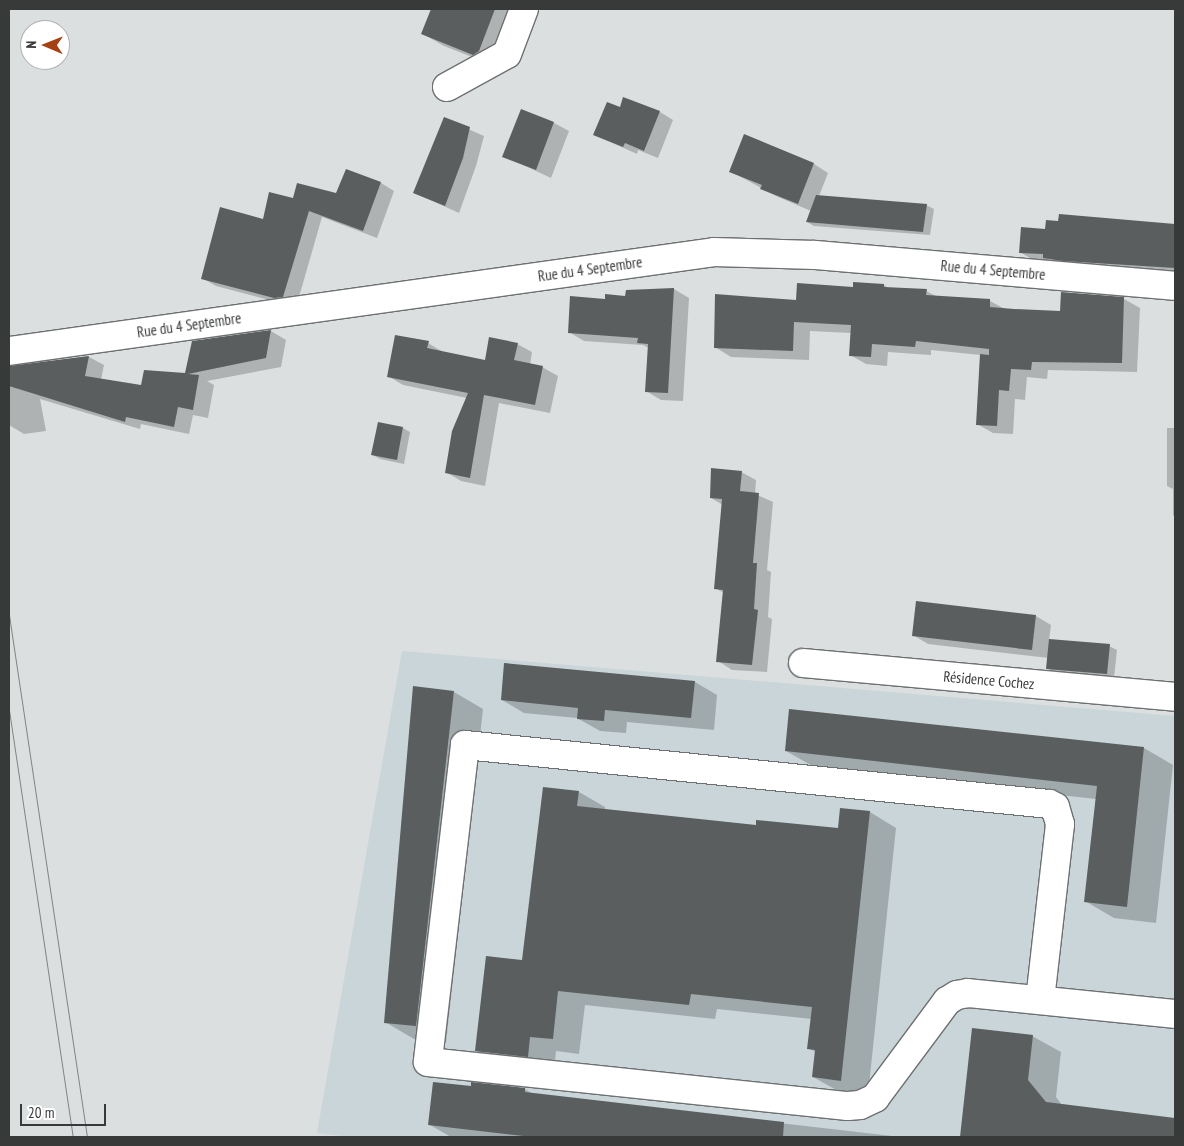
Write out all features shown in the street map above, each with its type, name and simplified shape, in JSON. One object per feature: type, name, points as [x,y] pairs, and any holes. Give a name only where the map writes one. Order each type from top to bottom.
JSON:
[{"type":"street","points":[[447,87],[507,54],[524,9]]},
{"type":"street","name":"Rue du 4 Septembre","points":[[9,352],[714,252],[815,255],[1175,286]]},
{"type":"street","name":"Résidence Cochez","points":[[803,663],[1175,697]]},
{"type":"street","points":[[1040,1000],[1060,824],[1055,808],[1049,804],[465,745],[428,1062],[848,1106],[860,1105],[875,1098],[948,1001],[957,995],[968,993],[1175,1014]]},
{"type":"shaded area","points":[[402,651],[1175,716],[1175,1137],[350,1137],[317,1133]]},
{"type":"building","points":[[431,9],[495,9],[479,51],[473,55],[421,34]]},
{"type":"building","points":[[623,97],[660,111],[644,151],[625,143],[623,147],[593,135],[607,102],[620,107]]},
{"type":"building","points":[[521,109],[554,122],[536,170],[502,157]]},
{"type":"building","points":[[444,117],[470,127],[463,158],[445,206],[413,193]]},
{"type":"building","points":[[744,134],[814,163],[798,204],[760,189],[762,185],[729,172]]},
{"type":"building","points":[[346,169],[381,182],[363,231],[309,211],[283,297],[274,298],[201,279],[220,207],[263,219],[269,192],[293,198],[297,183],[336,193]]},
{"type":"building","points":[[816,195],[927,204],[923,232],[806,222]]},
{"type":"building","points":[[1059,214],[1175,224],[1175,268],[1063,261],[1043,258],[1043,254],[1019,253],[1021,227],[1045,229],[1046,220],[1058,221]]},
{"type":"building","points":[[853,282],[884,284],[884,287],[927,289],[926,295],[990,299],[990,307],[1014,309],[1060,311],[1061,292],[1124,297],[1122,363],[1032,362],[1031,370],[1011,369],[1009,391],[999,390],[997,426],[976,425],[980,354],[989,355],[989,349],[916,341],[915,347],[872,344],[871,357],[849,356],[851,325],[794,322],[793,351],[714,348],[715,294],[796,300],[797,283],[853,287]]},
{"type":"building","points":[[674,288],[668,393],[645,392],[648,344],[637,343],[638,338],[568,333],[570,296],[605,299],[605,294],[625,296],[626,290]]},
{"type":"building","points":[[271,330],[266,358],[188,374],[199,375],[193,410],[178,407],[174,427],[126,417],[125,422],[9,386],[9,366],[89,356],[85,376],[141,385],[144,370],[185,373],[192,341]]},
{"type":"building","points":[[395,335],[429,341],[427,348],[485,360],[489,337],[518,343],[514,360],[543,366],[535,405],[484,395],[470,478],[445,473],[452,431],[468,393],[387,377]]},
{"type":"building","points":[[378,422],[403,427],[397,460],[371,455]]},
{"type":"building","points":[[711,468],[742,471],[740,491],[759,493],[753,563],[757,563],[754,609],[758,610],[752,665],[716,662],[723,590],[714,589],[722,499],[710,498]]},
{"type":"building","points":[[916,601],[1036,615],[1032,650],[912,636]]},
{"type":"building","points":[[1049,639],[1110,644],[1107,674],[1046,669]]},
{"type":"building","points":[[504,663],[695,681],[691,718],[605,710],[604,721],[577,719],[578,708],[501,700]]},
{"type":"building","points":[[413,686],[454,691],[416,1026],[384,1023]]},
{"type":"building","points":[[789,709],[1144,747],[1127,907],[1084,902],[1097,786],[785,751]]},
{"type":"building","points":[[543,787],[579,791],[577,806],[756,825],[756,820],[838,828],[840,808],[870,811],[841,1081],[812,1077],[815,1050],[807,1049],[812,1007],[691,994],[689,1005],[558,991],[553,1039],[530,1037],[528,1057],[475,1051],[486,956],[522,960]]},
{"type":"building","points":[[972,1028],[1033,1035],[1028,1080],[1046,1102],[1175,1118],[1175,1137],[960,1137]]},
{"type":"building","points":[[433,1082],[471,1086],[471,1082],[525,1088],[525,1092],[784,1122],[783,1137],[532,1137],[428,1125]]},
{"type":"tram line","points":[[9,615],[87,1137]]},
{"type":"tram line","points":[[9,710],[73,1137]]}]
